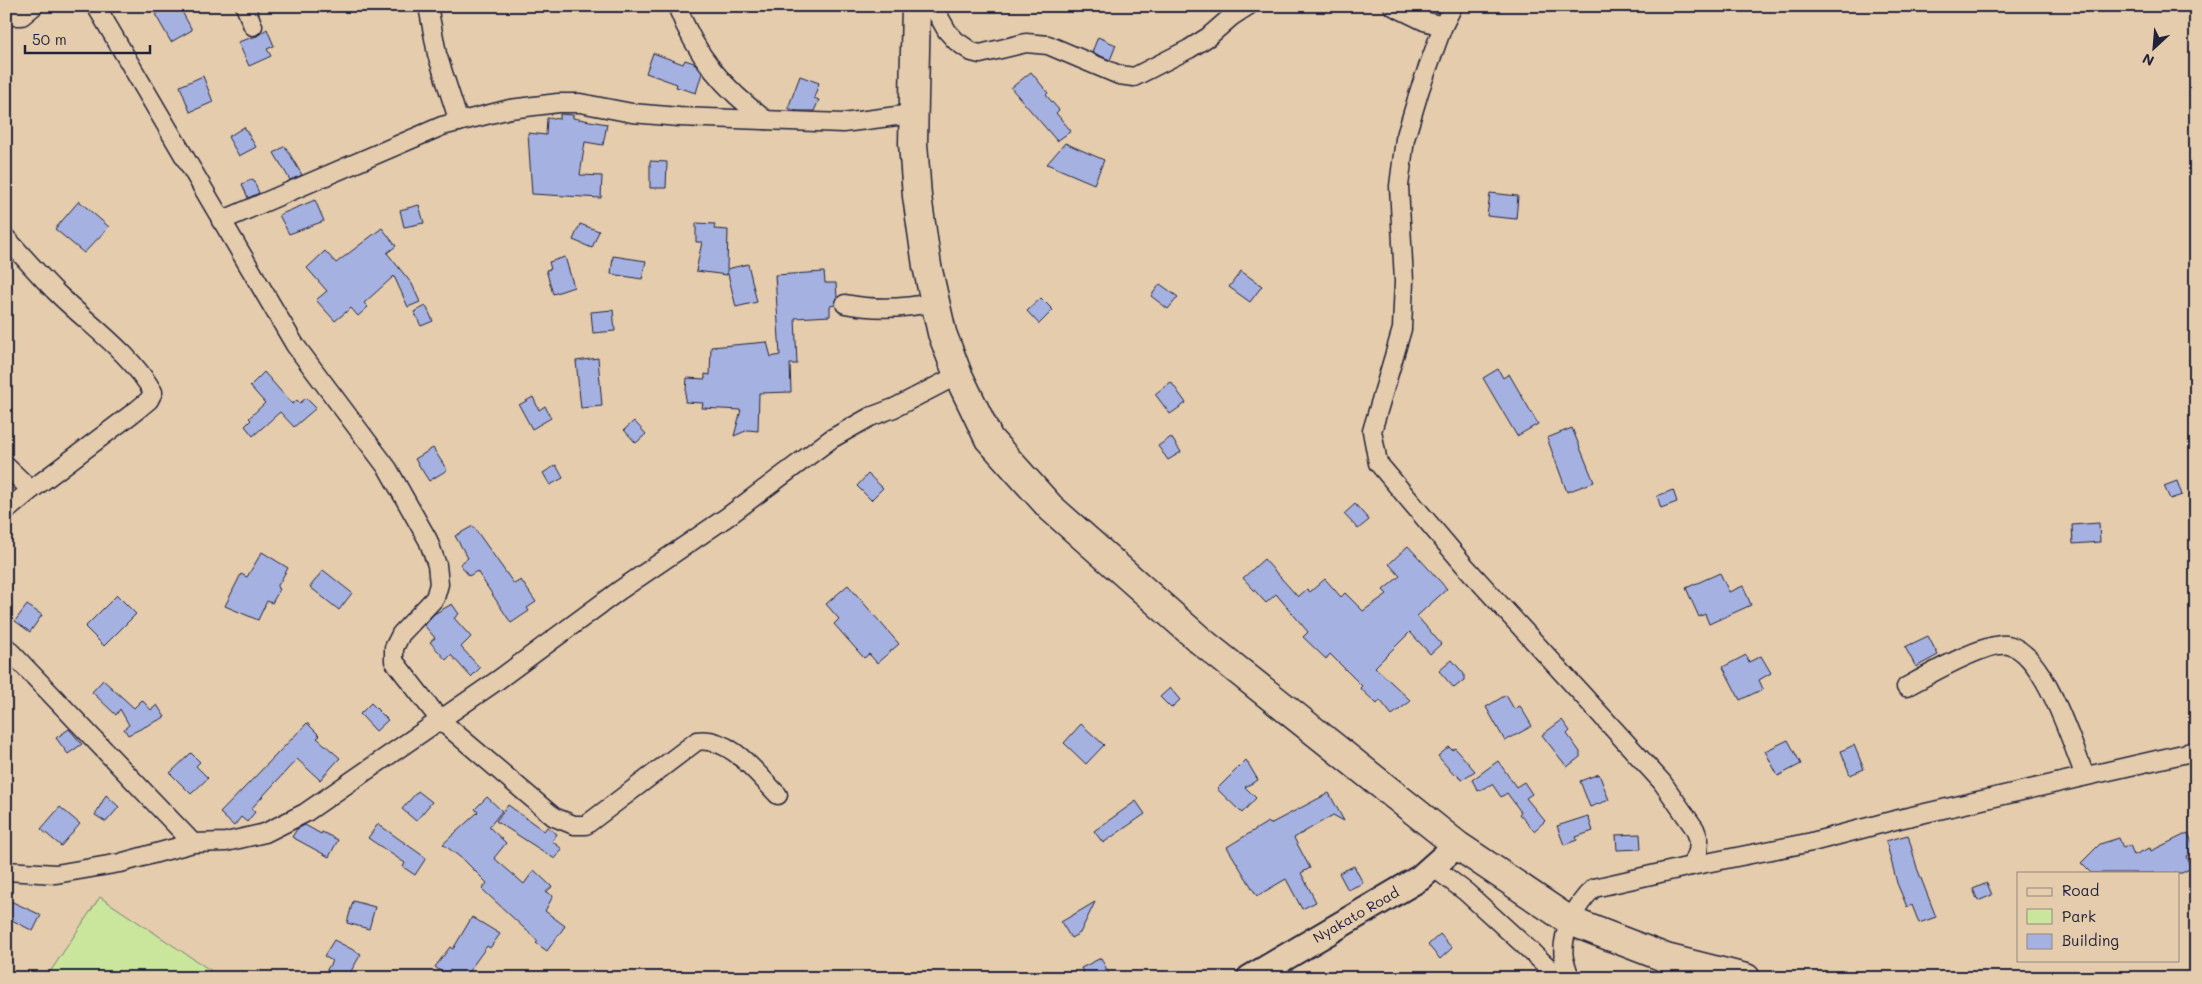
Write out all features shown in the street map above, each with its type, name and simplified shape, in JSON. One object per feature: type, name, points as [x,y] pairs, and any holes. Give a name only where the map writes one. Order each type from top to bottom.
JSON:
[{"type":"highway","points":[[916,6],[912,114],[917,196],[942,333],[958,375],[989,439],[1050,508],[1201,641],[1457,845],[1570,920],[1666,958],[1746,978]]},
{"type":"street","points":[[6,12],[22,16],[34,6]]},
{"type":"street","points":[[96,6],[220,221],[295,346],[388,469],[428,540],[439,584],[435,598],[401,634],[394,648],[394,661],[440,720],[554,817],[574,825],[586,825],[697,741],[708,740],[727,746],[778,795]]},
{"type":"street","points":[[245,6],[253,26]]},
{"type":"street","points":[[428,6],[437,54],[459,122]]},
{"type":"street","points":[[677,6],[689,34],[718,79],[742,102],[766,120]]},
{"type":"street","points":[[933,6],[947,31],[956,41],[972,52],[980,54],[1026,43],[1048,44],[1119,75],[1134,77],[1190,49],[1248,6]]},
{"type":"street","points":[[1394,6],[1424,21],[1443,26]]},
{"type":"street","points":[[1453,6],[1443,26],[1420,89],[1405,139],[1399,186],[1404,281],[1402,329],[1372,431],[1378,463],[1465,566],[1662,782],[1695,829],[1699,840],[1698,852],[1691,866]]},
{"type":"street","points":[[220,221],[442,126],[510,109],[558,103],[580,103],[632,114],[843,123],[912,114]]},
{"type":"street","points":[[6,238],[56,292],[129,361],[147,381],[153,392],[149,400],[138,410],[6,511]]},
{"type":"street","points":[[845,304],[868,308],[894,309],[935,302]]},
{"type":"street","points":[[6,871],[56,874],[120,863],[193,844],[226,842],[265,832],[306,813],[498,680],[620,590],[727,517],[831,439],[870,417],[894,408],[958,375]]},
{"type":"street","points":[[6,466],[31,490]]},
{"type":"street","points":[[1906,687],[1943,666],[1969,655],[2006,644],[2020,649],[2046,684],[2085,776]]},
{"type":"street","points":[[6,647],[193,844]]},
{"type":"street","points":[[1570,978],[1564,959],[1564,949],[1570,920],[1582,898],[1594,888],[1812,842],[1899,818],[2196,751]]},
{"type":"street","name":"Nyakato Road","points":[[1250,978],[1420,878],[1457,845]]},
{"type":"street","points":[[1432,866],[1466,892],[1560,978]]},
{"type":"green space","points":[[100,897],[222,978],[46,978]]},
{"type":"building","points":[[170,6],[179,6],[192,30],[171,42],[155,14]]},
{"type":"building","points":[[267,29],[274,46],[267,49],[271,56],[249,66],[238,42],[257,36]]},
{"type":"building","points":[[1098,37],[1116,45],[1110,60],[1092,52]]},
{"type":"building","points":[[653,53],[683,64],[685,60],[694,63],[702,73],[696,93],[676,87],[677,84],[646,73]]},
{"type":"building","points":[[1031,72],[1048,93],[1046,95],[1059,110],[1056,113],[1071,131],[1057,141],[1011,88]]},
{"type":"building","points":[[203,76],[213,102],[190,112],[180,86]]},
{"type":"building","points":[[800,76],[819,83],[814,98],[819,100],[814,111],[797,111],[788,108]]},
{"type":"building","points":[[560,114],[573,115],[573,118],[607,124],[603,145],[585,142],[580,175],[602,176],[601,198],[532,194],[528,133],[546,135],[547,118],[560,119]]},
{"type":"building","points":[[244,127],[256,147],[239,156],[228,137]]},
{"type":"building","points":[[1065,143],[1104,160],[1094,184],[1047,164]]},
{"type":"building","points":[[285,146],[302,175],[290,180],[274,153]]},
{"type":"building","points":[[650,161],[667,162],[666,188],[650,188]]},
{"type":"building","points":[[253,179],[259,193],[248,198],[242,184]]},
{"type":"building","points":[[1490,193],[1518,196],[1516,219],[1487,216]]},
{"type":"building","points":[[315,200],[324,221],[289,234],[279,215]]},
{"type":"building","points":[[79,201],[109,227],[84,253],[55,229]]},
{"type":"building","points":[[419,205],[424,223],[404,227],[400,210]]},
{"type":"building","points":[[696,223],[715,224],[714,229],[728,230],[727,269],[748,264],[757,302],[736,307],[727,270],[727,275],[696,271],[702,242],[696,242]]},
{"type":"building","points":[[580,224],[599,231],[592,248],[573,240]]},
{"type":"building","points":[[382,228],[396,246],[387,253],[412,284],[420,302],[408,307],[394,276],[364,303],[368,307],[358,316],[351,308],[335,321],[316,300],[327,291],[307,268],[325,251],[336,263]]},
{"type":"building","points":[[613,256],[646,261],[642,279],[611,274]]},
{"type":"building","points":[[565,257],[574,287],[553,294],[546,270],[551,269],[549,262]]},
{"type":"building","points":[[1241,271],[1262,286],[1250,302],[1229,287]]},
{"type":"building","points":[[824,272],[825,283],[836,283],[837,298],[835,305],[830,306],[830,316],[795,318],[797,364],[790,364],[791,392],[759,393],[758,431],[748,430],[734,436],[741,410],[702,408],[703,403],[685,402],[687,378],[705,379],[705,374],[710,375],[711,347],[767,342],[771,357],[780,355],[775,275]]},
{"type":"building","points":[[1160,284],[1178,297],[1168,309],[1151,296]]},
{"type":"building","points":[[1041,298],[1053,310],[1039,324],[1027,311]]},
{"type":"building","points":[[426,306],[433,321],[421,326],[414,312]]},
{"type":"building","points":[[613,310],[615,331],[593,333],[591,312]]},
{"type":"building","points":[[598,358],[602,406],[581,408],[576,361]]},
{"type":"building","points":[[1498,369],[1503,378],[1509,374],[1538,424],[1517,436],[1483,378]]},
{"type":"building","points":[[264,372],[292,404],[297,400],[300,403],[306,398],[316,408],[294,427],[280,412],[253,436],[245,426],[251,420],[249,418],[265,403],[250,386]]},
{"type":"building","points":[[1171,382],[1186,403],[1170,414],[1155,394]]},
{"type":"building","points":[[533,397],[539,410],[545,406],[551,418],[532,429],[519,405]]},
{"type":"building","points":[[634,421],[646,434],[636,443],[624,430]]},
{"type":"building","points":[[1572,428],[1594,482],[1567,492],[1547,438]]},
{"type":"building","points":[[1171,437],[1181,452],[1168,460],[1158,446]]},
{"type":"building","points":[[433,448],[447,470],[429,481],[415,459]]},
{"type":"building","points":[[556,465],[563,478],[550,485],[543,473]]},
{"type":"building","points":[[868,474],[883,488],[871,500],[857,486]]},
{"type":"building","points":[[2177,481],[2182,495],[2170,499],[2164,486]]},
{"type":"building","points":[[1673,490],[1677,502],[1661,508],[1657,496]]},
{"type":"building","points":[[1355,504],[1369,520],[1358,529],[1344,514]]},
{"type":"building","points":[[2099,523],[2100,542],[2073,544],[2072,525]]},
{"type":"building","points":[[473,526],[514,584],[521,580],[536,602],[527,608],[529,611],[511,623],[477,571],[469,576],[460,564],[468,558],[455,536]]},
{"type":"building","points":[[1408,546],[1447,589],[1417,616],[1441,644],[1430,654],[1410,632],[1375,667],[1411,701],[1392,715],[1380,700],[1377,704],[1360,688],[1362,686],[1330,654],[1326,659],[1303,637],[1308,632],[1276,594],[1266,603],[1243,578],[1264,559],[1298,597],[1307,589],[1310,592],[1325,579],[1341,597],[1345,593],[1363,611],[1387,594],[1383,590],[1400,576],[1389,564]]},
{"type":"building","points":[[262,552],[288,568],[277,587],[280,589],[272,603],[267,601],[258,620],[225,606],[241,574],[247,577]]},
{"type":"building","points":[[323,570],[352,593],[339,610],[310,587]]},
{"type":"building","points":[[1720,573],[1729,592],[1743,586],[1751,605],[1709,624],[1705,614],[1699,617],[1686,588]]},
{"type":"building","points":[[848,585],[899,644],[877,663],[869,654],[864,658],[834,624],[839,619],[826,604]]},
{"type":"building","points":[[117,595],[136,614],[104,646],[85,627]]},
{"type":"building","points":[[452,604],[459,614],[454,618],[471,637],[461,647],[480,668],[471,677],[451,655],[446,660],[430,642],[435,638],[424,625],[434,614]]},
{"type":"building","points":[[27,605],[42,615],[30,632],[15,621]]},
{"type":"building","points":[[1928,636],[1938,655],[1916,667],[1905,647]]},
{"type":"building","points":[[1746,655],[1749,662],[1761,656],[1771,673],[1759,680],[1763,689],[1740,700],[1723,667]]},
{"type":"building","points":[[1452,660],[1464,674],[1464,680],[1454,688],[1439,671]]},
{"type":"building","points":[[103,680],[134,708],[142,700],[151,710],[157,705],[165,717],[128,735],[124,729],[129,725],[120,709],[116,715],[92,692]]},
{"type":"building","points":[[1170,688],[1180,700],[1171,708],[1160,697]]},
{"type":"building","points":[[1506,695],[1514,709],[1520,706],[1532,726],[1505,741],[1486,707]]},
{"type":"building","points":[[371,703],[388,720],[376,731],[360,714]]},
{"type":"building","points":[[1562,720],[1570,731],[1567,734],[1580,752],[1580,757],[1567,767],[1542,735]]},
{"type":"building","points":[[307,723],[320,736],[317,738],[340,758],[320,780],[297,759],[251,809],[255,812],[247,822],[241,817],[234,826],[220,813]]},
{"type":"building","points":[[1081,724],[1104,745],[1086,764],[1064,743]]},
{"type":"building","points":[[69,729],[82,744],[68,754],[56,738]]},
{"type":"building","points":[[1788,740],[1801,764],[1778,776],[1765,751]]},
{"type":"building","points":[[1854,745],[1864,769],[1850,775],[1841,751]]},
{"type":"building","points":[[1449,747],[1452,750],[1455,748],[1475,771],[1461,780],[1456,773],[1454,775],[1438,756]]},
{"type":"building","points":[[191,753],[200,762],[196,766],[208,778],[191,794],[170,773]]},
{"type":"building","points":[[1246,760],[1258,780],[1245,787],[1256,798],[1242,813],[1217,789]]},
{"type":"building","points":[[1498,761],[1516,787],[1524,782],[1532,794],[1526,798],[1545,821],[1534,831],[1519,814],[1521,812],[1507,793],[1501,797],[1492,784],[1478,791],[1472,780]]},
{"type":"building","points":[[1599,774],[1609,800],[1590,807],[1580,781]]},
{"type":"building","points":[[418,791],[432,802],[416,821],[402,809]]},
{"type":"building","points":[[1329,793],[1344,821],[1333,815],[1294,838],[1310,868],[1301,873],[1316,902],[1302,909],[1286,879],[1257,896],[1227,847],[1268,822],[1270,824]]},
{"type":"building","points":[[106,795],[119,807],[106,822],[95,815]]},
{"type":"building","points":[[487,797],[502,811],[489,827],[506,843],[494,858],[524,884],[534,870],[552,887],[546,892],[553,896],[545,911],[565,926],[547,951],[536,943],[538,941],[482,889],[487,883],[465,861],[443,844],[478,812],[475,809]]},
{"type":"building","points":[[1136,801],[1145,814],[1103,843],[1094,831]]},
{"type":"building","points":[[508,805],[544,831],[547,827],[557,834],[552,841],[562,849],[555,859],[496,821]]},
{"type":"building","points":[[60,807],[80,824],[61,846],[41,829]]},
{"type":"building","points":[[1588,816],[1593,831],[1576,837],[1577,840],[1564,845],[1557,826]]},
{"type":"building","points":[[378,824],[426,858],[415,875],[403,867],[405,863],[368,838]]},
{"type":"building","points":[[305,825],[321,834],[322,832],[338,840],[329,857],[292,837],[297,829]]},
{"type":"building","points":[[2188,833],[2196,851],[2186,856],[2191,868],[2182,873],[2090,872],[2081,863],[2100,844],[2119,838],[2123,848],[2130,845],[2134,855],[2150,848],[2151,851]]},
{"type":"building","points":[[1640,834],[1641,849],[1617,850],[1616,835]]},
{"type":"building","points":[[1908,835],[1917,868],[1936,917],[1919,923],[1912,905],[1907,907],[1897,883],[1886,841]]},
{"type":"building","points":[[1354,866],[1363,883],[1348,890],[1339,873]]},
{"type":"building","points":[[1987,883],[1992,895],[1978,901],[1973,889]]},
{"type":"building","points":[[6,899],[41,915],[33,931],[6,917]]},
{"type":"building","points":[[353,901],[375,907],[369,929],[347,923]]},
{"type":"building","points":[[1095,902],[1080,933],[1071,938],[1061,922]]},
{"type":"building","points":[[472,917],[500,934],[490,948],[487,946],[464,978],[450,978],[435,967],[450,947],[453,949]]},
{"type":"building","points":[[1440,934],[1452,948],[1440,959],[1428,945]]},
{"type":"building","points":[[334,940],[361,954],[347,978],[333,978],[325,973],[332,961],[324,956]]},
{"type":"building","points":[[1101,958],[1111,978],[1086,978],[1081,968]]}]
